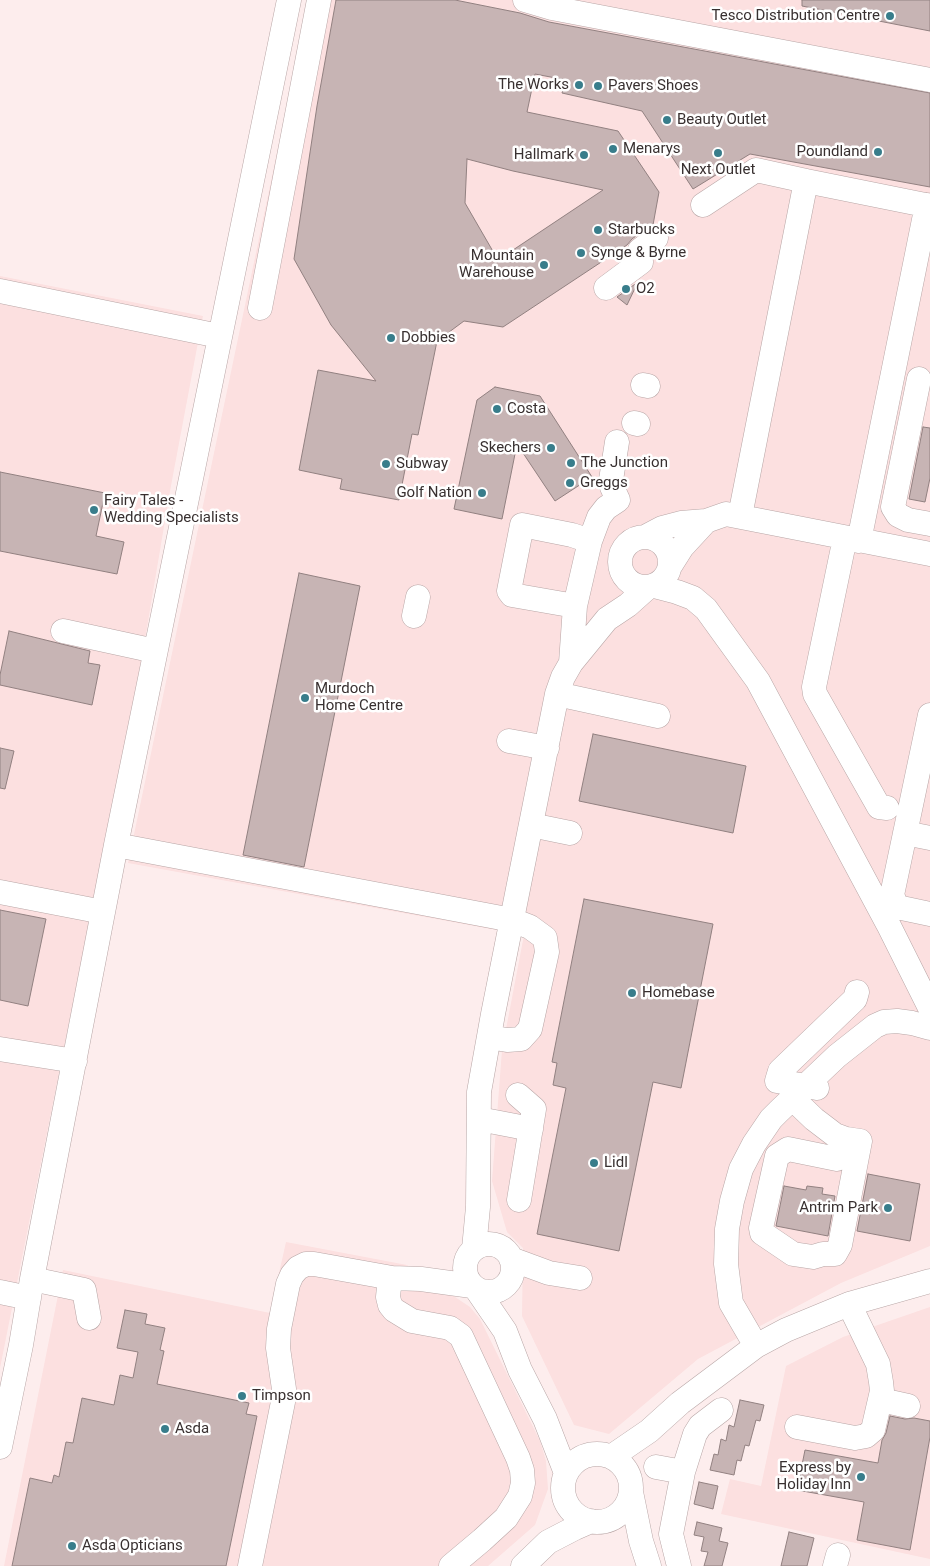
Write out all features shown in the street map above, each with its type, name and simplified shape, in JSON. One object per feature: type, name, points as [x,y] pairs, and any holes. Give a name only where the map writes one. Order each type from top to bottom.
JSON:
[{"type":"street","points":[[0,1447],[8,1367],[31,1288],[116,845],[289,0]]},
{"type":"street","points":[[260,308],[319,0]]},
{"type":"street","points":[[525,0],[552,8],[930,80]]},
{"type":"street","points":[[703,205],[756,170],[928,205],[892,373],[814,687],[815,694],[879,807],[887,808]]},
{"type":"street","points":[[740,516],[806,181]]},
{"type":"street","points":[[606,288],[640,262],[640,250],[656,238]]},
{"type":"street","points":[[0,291],[220,336]]},
{"type":"street","points":[[892,373],[925,380],[893,507],[898,515],[903,518],[930,524]]},
{"type":"street","points":[[572,663],[575,606],[590,541],[599,517],[606,508],[618,500],[611,480],[617,442]]},
{"type":"street","points":[[645,537],[662,528],[681,523],[706,521],[726,514],[930,554]]},
{"type":"street","points":[[566,1473],[546,1419],[520,1370],[505,1330],[493,1264],[478,1207],[479,1092],[531,825],[563,677],[606,619],[662,581],[682,547],[706,521]]},
{"type":"street","points":[[575,606],[509,592],[522,525],[590,541]]},
{"type":"street","points":[[606,619],[620,566],[620,557],[623,549],[629,542],[636,538],[645,537],[661,542],[667,549],[670,566]]},
{"type":"street","points":[[620,566],[626,580],[632,584],[639,587],[651,587],[677,592],[693,598],[706,609],[758,681],[879,907],[930,1008]]},
{"type":"street","points":[[63,631],[156,651]]},
{"type":"street","points":[[558,694],[658,716]]},
{"type":"street","points":[[930,716],[924,772],[905,833],[892,895],[897,907],[930,914]]},
{"type":"street","points":[[509,741],[547,748]]},
{"type":"street","points":[[531,825],[570,832]]},
{"type":"street","points":[[905,833],[930,838]]},
{"type":"street","points":[[116,845],[512,920],[530,927],[545,938],[547,952],[530,1028],[521,1039],[507,1040],[489,1037]]},
{"type":"street","points":[[0,892],[103,912]]},
{"type":"street","points":[[853,1140],[835,1135],[824,1127],[806,1091],[777,1081],[780,1071],[855,999],[857,992]]},
{"type":"street","points":[[756,1346],[731,1303],[726,1264],[727,1230],[732,1201],[741,1169],[765,1117],[806,1091],[817,1074],[854,1041],[875,1026],[884,1022],[897,1021],[930,1028]]},
{"type":"street","points":[[0,1049],[75,1060]]},
{"type":"street","points":[[518,1095],[534,1109],[519,1200]]},
{"type":"street","points":[[479,1120],[531,1129]]},
{"type":"street","points":[[853,1140],[840,1245],[835,1254],[813,1256],[793,1254],[762,1233],[761,1228],[777,1156],[788,1149],[837,1159],[853,1140]]},
{"type":"street","points":[[250,1566],[283,1402],[284,1389],[278,1348],[279,1333],[288,1284],[292,1275],[298,1268],[306,1264],[314,1264],[392,1278],[421,1279],[492,1292],[493,1264]]},
{"type":"street","points":[[493,1264],[465,1275],[505,1330]]},
{"type":"street","points":[[421,1279],[447,1271],[493,1264],[580,1278]]},
{"type":"street","points":[[392,1278],[388,1297],[390,1305],[394,1310],[412,1321],[450,1328],[456,1331],[464,1340],[522,1470],[523,1483],[520,1496],[506,1518],[451,1566]]},
{"type":"street","points":[[615,1468],[680,1402],[756,1346],[786,1330],[849,1304],[930,1281]]},
{"type":"street","points":[[0,1292],[31,1288],[84,1290],[89,1318]]},
{"type":"street","points":[[797,1428],[855,1438],[866,1436],[873,1430],[882,1392],[878,1364],[849,1304]]},
{"type":"street","points":[[880,1400],[908,1406]]},
{"type":"street","points":[[679,1566],[671,1534],[683,1472],[695,1434],[700,1426],[721,1410]]},
{"type":"street","points":[[546,1419],[576,1446],[615,1468],[629,1501],[617,1515],[575,1528],[548,1542]]},
{"type":"street","points":[[615,1468],[581,1458],[572,1464],[566,1473],[563,1483],[567,1504],[574,1513],[625,1528],[641,1541]]},
{"type":"street","points":[[656,1467],[683,1472]]},
{"type":"street","points":[[615,1468],[650,1566]]},
{"type":"street","points":[[524,1566],[548,1542],[563,1516],[567,1504]]},
{"type":"shaded area","name":"The Junction","points":[[309,0],[930,0],[930,1246],[841,1283],[698,1359],[609,1434],[574,1425],[522,1316],[523,1248],[507,1232],[492,1181],[502,1050],[524,935],[128,863]]},
{"type":"shaded area","points":[[0,276],[203,316],[170,491],[142,657],[0,1368]]},
{"type":"shaded area","points":[[286,1242],[407,1265],[470,1307],[480,1319],[540,1441],[546,1461],[548,1489],[535,1525],[488,1566],[4,1566],[63,1270],[270,1313]]},
{"type":"shaded area","points":[[930,1307],[930,1559],[721,1514],[730,1479],[761,1486],[786,1366],[843,1337]]},
{"type":"building","points":[[336,0],[455,0],[520,13],[549,22],[930,93],[930,187],[750,154],[693,189],[642,111],[562,93],[566,80],[535,74],[527,112],[618,131],[659,192],[653,225],[632,239],[627,245],[503,327],[464,321],[437,341],[418,435],[412,434],[399,500],[340,489],[342,479],[299,470],[318,370],[376,381],[331,325],[294,259],[317,106]],"holes":[[[467,159],[603,190],[498,260],[465,203]]]},
{"type":"building","name":"Tesco Distribution Centre","points":[[802,0],[930,0],[930,31],[802,6]]},
{"type":"building","points":[[638,282],[627,305],[617,297]]},
{"type":"building","points":[[495,387],[540,396],[592,477],[555,501],[517,444],[502,519],[454,509],[477,400]]},
{"type":"building","points":[[923,427],[930,428],[930,478],[925,502],[909,499]]},
{"type":"building","points":[[0,472],[105,493],[96,536],[124,542],[117,574],[0,551]]},
{"type":"building","name":"Murdoch Home Centre","points":[[299,573],[360,586],[304,867],[243,855]]},
{"type":"building","points":[[9,631],[90,651],[88,663],[100,665],[92,705],[0,685],[0,675]]},
{"type":"building","points":[[593,734],[746,766],[733,833],[579,801]]},
{"type":"building","points":[[0,748],[14,751],[5,789],[0,788]]},
{"type":"building","points":[[584,899],[713,924],[681,1088],[653,1082],[619,1251],[537,1234],[566,1088],[553,1085],[557,1063],[552,1062]]},
{"type":"building","points":[[0,910],[46,919],[28,1006],[0,1000]]},
{"type":"building","name":"Antrim Park","points":[[868,1174],[920,1184],[910,1241],[857,1231]]},
{"type":"building","points":[[784,1186],[806,1190],[807,1186],[823,1188],[822,1194],[835,1196],[828,1236],[776,1226]]},
{"type":"building","name":"Asda","points":[[125,1310],[147,1314],[145,1324],[165,1328],[160,1350],[164,1351],[157,1384],[249,1403],[246,1414],[257,1416],[226,1566],[12,1566],[30,1478],[52,1483],[54,1475],[59,1477],[66,1442],[73,1443],[82,1398],[114,1405],[120,1375],[133,1378],[138,1352],[117,1348]]},
{"type":"building","points":[[740,1400],[764,1405],[760,1421],[756,1420],[749,1446],[745,1445],[741,1461],[737,1460],[734,1475],[710,1470],[714,1454],[718,1455],[721,1439],[726,1441],[729,1425],[734,1427]]},
{"type":"building","name":"Express by Holiday Inn","points":[[890,1416],[930,1421],[930,1437],[910,1550],[857,1540],[864,1502],[797,1490],[805,1450],[878,1463],[882,1440],[886,1433]]},
{"type":"building","points":[[699,1482],[718,1486],[713,1509],[694,1504]]},
{"type":"building","points":[[697,1522],[722,1528],[719,1541],[728,1543],[722,1566],[704,1566],[708,1552],[701,1551],[704,1537],[694,1535]]},
{"type":"building","points":[[789,1532],[814,1538],[807,1566],[781,1566]]},
{"type":"place","name":"Tesco Distribution Centre","points":[[890,16]]},
{"type":"place","name":"The Works","points":[[579,85]]},
{"type":"place","name":"Pavers Shoes","points":[[598,86]]},
{"type":"place","name":"Beauty Outlet","points":[[667,120]]},
{"type":"place","name":"Menarys","points":[[613,149]]},
{"type":"place","name":"Poundland","points":[[878,152]]},
{"type":"place","name":"Next Outlet","points":[[718,153]]},
{"type":"place","name":"Hallmark","points":[[584,155]]},
{"type":"place","name":"Starbucks","points":[[598,230]]},
{"type":"place","name":"Synge & Byrne","points":[[581,253]]},
{"type":"place","name":"Mountain Warehouse","points":[[544,265]]},
{"type":"place","name":"O2","points":[[626,289]]},
{"type":"place","name":"Dobbies","points":[[391,338]]},
{"type":"place","name":"Costa","points":[[497,409]]},
{"type":"place","name":"Skechers","points":[[551,448]]},
{"type":"place","name":"The Junction","points":[[571,463]]},
{"type":"place","name":"Subway","points":[[386,464]]},
{"type":"place","name":"Greggs","points":[[570,483]]},
{"type":"place","name":"Golf Nation","points":[[482,493]]},
{"type":"place","name":"Fairy Tales - Wedding Specialists","points":[[94,510]]},
{"type":"place","name":"Murdoch Home Centre","points":[[305,698]]},
{"type":"place","name":"Homebase","points":[[632,993]]},
{"type":"place","name":"Lidl","points":[[594,1163]]},
{"type":"place","name":"Antrim Park","points":[[888,1208]]},
{"type":"place","name":"Timpson","points":[[242,1396]]},
{"type":"place","name":"Asda","points":[[165,1429]]},
{"type":"place","name":"Express by Holiday Inn","points":[[861,1477]]},
{"type":"place","name":"Asda Opticians","points":[[72,1546]]}]
